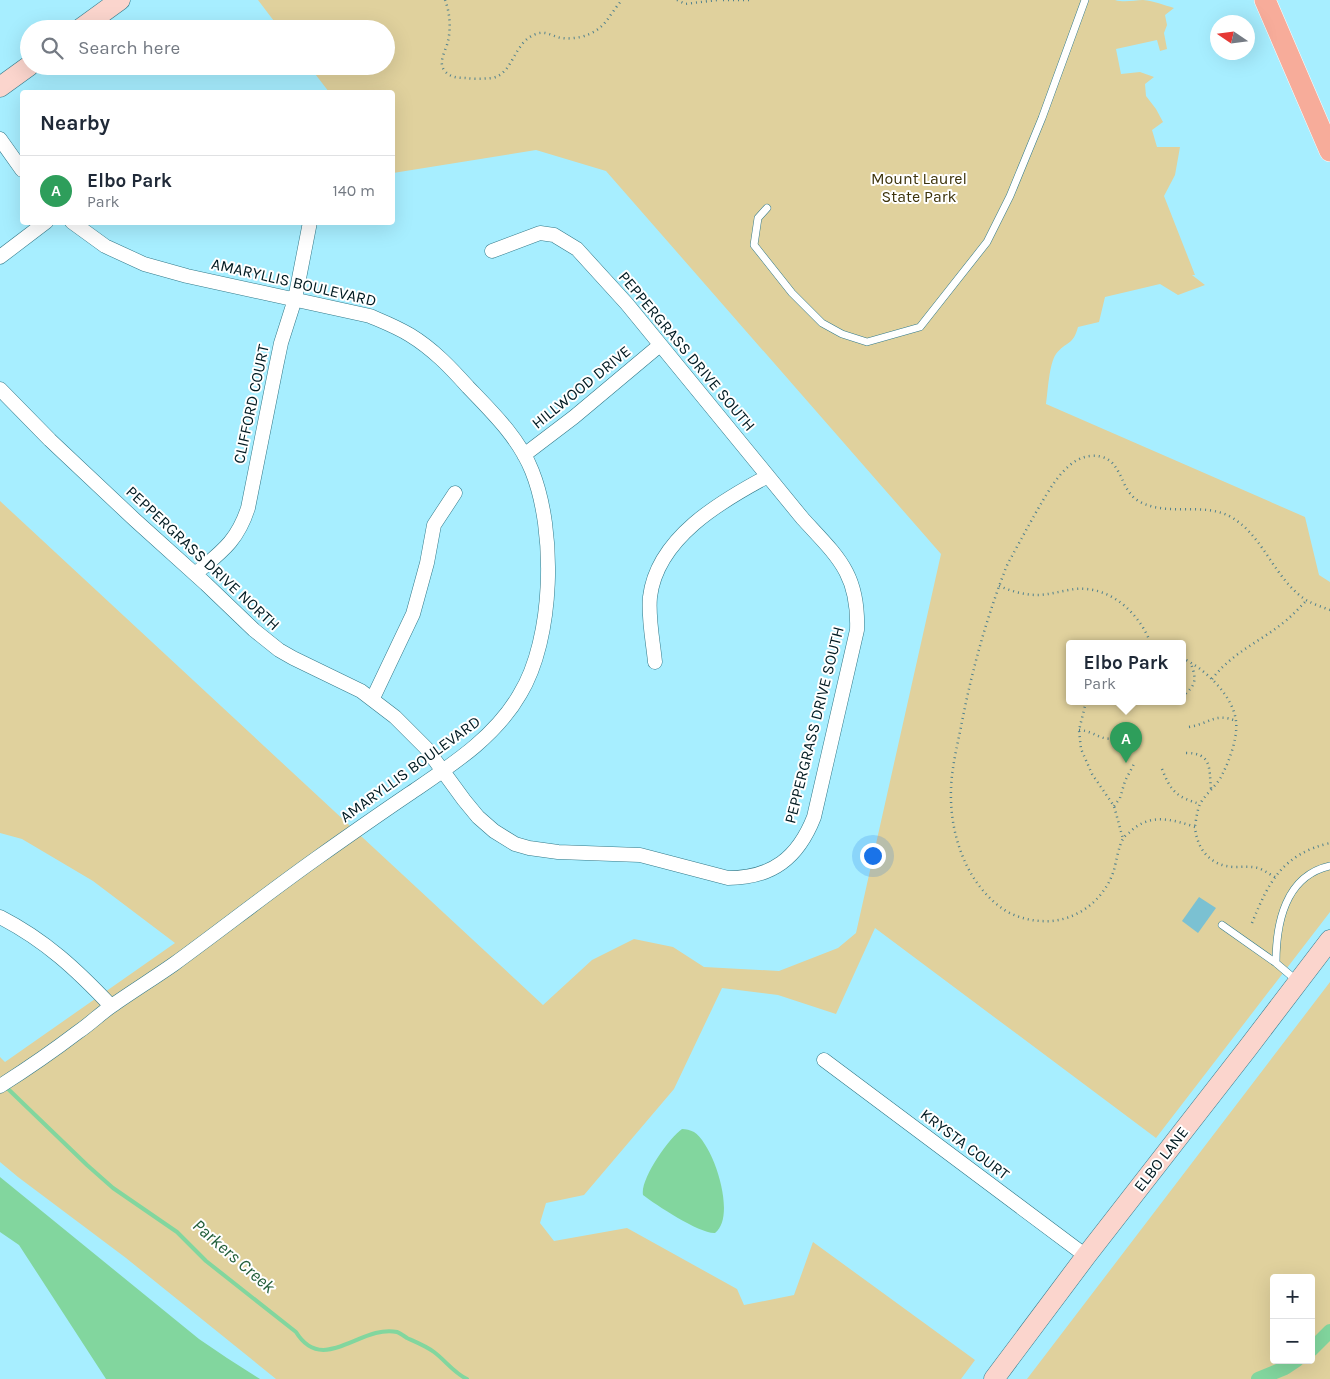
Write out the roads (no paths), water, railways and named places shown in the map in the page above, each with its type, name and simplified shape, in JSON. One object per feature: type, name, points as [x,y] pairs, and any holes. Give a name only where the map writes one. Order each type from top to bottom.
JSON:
[{"type":"main road","points":[[1265,0],[1330,151]]},
{"type":"street","points":[[92,20],[120,0]]},
{"type":"street","points":[[0,87],[20,73]]},
{"type":"street","points":[[0,139],[20,167]]},
{"type":"street","points":[[0,257],[42,225]]},
{"type":"street","name":"AMARYLLIS BOULEVARD","points":[[0,1086],[42,1059],[111,1006],[173,964],[316,859],[469,751],[499,725],[521,693],[536,658],[542,640],[546,603],[546,523],[537,483],[524,455],[493,413],[447,364],[430,349],[391,324],[370,316],[187,276],[144,264],[105,246],[76,225]]},
{"type":"street","name":"CLIFFORD COURT","points":[[194,574],[229,545],[244,518],[253,486],[279,351],[295,299],[309,225]]},
{"type":"street","name":"PEPPERGRASS DRIVE SOUTH","points":[[442,770],[464,800],[486,824],[504,838],[528,848],[558,852],[640,854],[728,878],[742,878],[770,871],[793,854],[802,843],[814,817],[857,630],[857,601],[842,563],[802,519],[627,304],[587,259],[566,241],[554,235],[540,234],[492,250]]},
{"type":"street","name":"HILLWOOD DRIVE","points":[[524,455],[574,417],[660,346]]},
{"type":"street","name":"PEPPERGRASS DRIVE NORTH","points":[[0,389],[50,440],[254,630],[279,650],[349,684],[372,698],[414,734],[442,770]]},
{"type":"street","points":[[655,662],[649,608],[650,595],[653,582],[664,557],[681,536],[728,497],[768,476]]},
{"type":"street","points":[[372,698],[413,614],[425,572],[434,525],[455,494]]},
{"type":"street","points":[[0,917],[30,935],[66,961],[111,1006]]},
{"type":"street","name":"ELBO LANE","points":[[994,1379],[1086,1256],[1330,940]]},
{"type":"street","name":"KRYSTA COURT","points":[[824,1060],[1086,1256]]},
{"type":"lane","points":[[767,208],[758,218],[754,245],[792,293],[822,323],[842,334],[867,342],[920,327],[987,242],[1010,196],[1042,118],[1085,0]]},
{"type":"lane","points":[[1276,963],[1278,925],[1285,904],[1296,887],[1310,874],[1330,866]]},
{"type":"lane","points":[[1222,925],[1276,963],[1298,982]]},
{"type":"waterway","name":"Parkers Creek","points":[[5,1086],[113,1188],[177,1232],[206,1261],[296,1332],[307,1344],[318,1349],[330,1349],[370,1335],[383,1332],[397,1332],[431,1350],[458,1374],[467,1379]]},
{"type":"waterway","name":"Parkers Creek","points":[[1315,1346],[1330,1331]]},
{"type":"waterway","name":"Parkers Creek","points":[[1258,1379],[1291,1364]]},
{"type":"place","name":"Elbo Park","points":[[1126,763]]},
{"type":"park label","name":"Mount Laurel State Park","points":[[919,187]]}]
